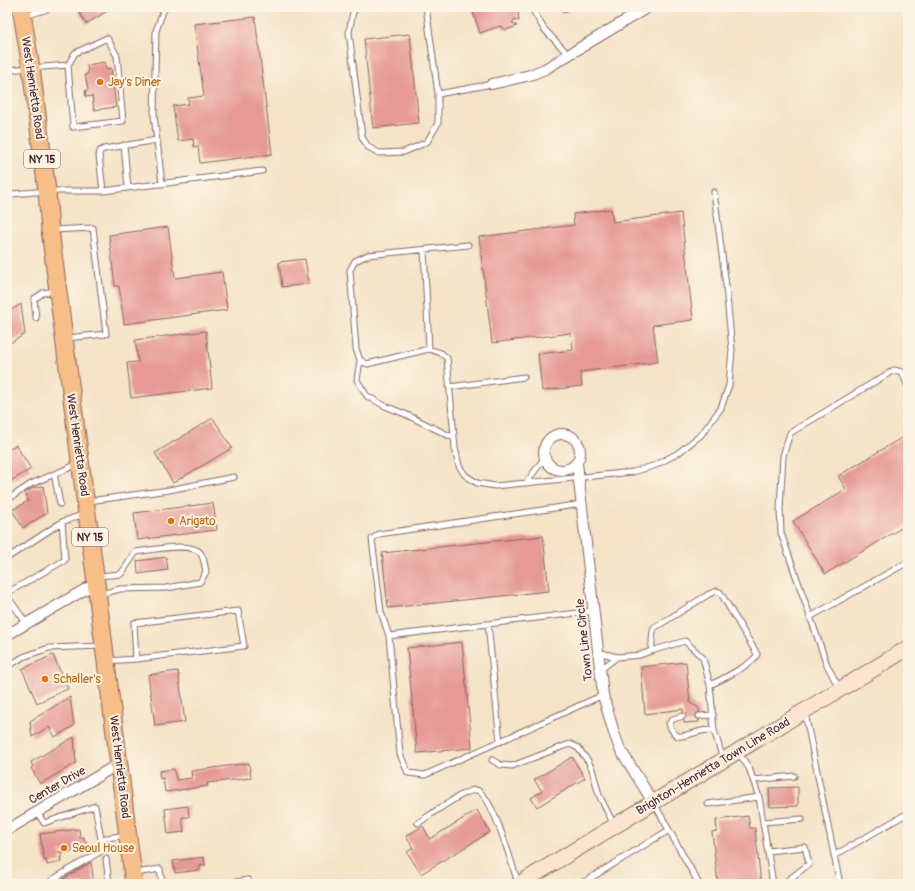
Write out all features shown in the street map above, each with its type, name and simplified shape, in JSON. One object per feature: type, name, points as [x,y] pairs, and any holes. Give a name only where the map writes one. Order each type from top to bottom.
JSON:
[{"type":"main road","name":"West Henrietta Road","points":[[22,12],[47,191],[50,230],[120,763],[133,881]]},
{"type":"street","points":[[492,84],[530,75],[545,69],[569,55],[634,11],[648,7]]},
{"type":"street","name":"Town Line Circle","points":[[545,457],[544,452],[548,441],[553,437],[565,435],[571,436],[579,445],[580,457],[577,463],[603,695],[614,734],[620,748],[653,802]]},
{"type":"street","points":[[545,457],[547,463],[556,470],[568,470],[577,463]]},
{"type":"street","points":[[7,635],[97,585]]},
{"type":"street","name":"Brighton-Henrietta Town Line Road","points":[[519,884],[908,648]]},
{"type":"street","name":"Center Drive","points":[[7,830],[120,763]]},
{"type":"lane","points":[[22,12],[54,7]]},
{"type":"lane","points":[[162,184],[154,114],[156,31],[163,11],[166,7]]},
{"type":"lane","points":[[357,7],[353,12],[349,32],[362,137],[368,147],[379,153],[404,152],[427,142],[438,123],[438,94],[426,7]]},
{"type":"lane","points":[[531,7],[544,29],[569,55]]},
{"type":"lane","points":[[106,38],[118,56],[123,121],[73,127],[68,65],[75,53],[106,38]]},
{"type":"lane","points":[[7,70],[68,65]]},
{"type":"lane","points":[[438,94],[492,84]]},
{"type":"lane","points":[[103,191],[99,155],[100,151],[124,145],[157,140]]},
{"type":"lane","points":[[124,145],[128,188]]},
{"type":"lane","points":[[7,195],[47,191],[103,191],[262,171]]},
{"type":"lane","points":[[360,360],[367,364],[429,350],[441,353],[447,358],[454,438],[459,466],[465,475],[477,484],[495,486],[633,472],[656,465],[678,453],[702,434],[721,408],[729,385],[732,350],[726,286],[714,192]]},
{"type":"lane","points":[[50,230],[93,228],[106,334],[64,339]]},
{"type":"lane","points":[[454,438],[367,396],[357,380],[360,360],[356,349],[350,270],[355,261],[368,255],[468,245]]},
{"type":"lane","points":[[424,250],[429,350]]},
{"type":"lane","points":[[36,318],[34,299],[43,293],[58,290]]},
{"type":"lane","points":[[840,689],[827,665],[781,533],[780,508],[783,456],[790,433],[894,370],[902,372],[908,387]]},
{"type":"lane","points":[[449,387],[524,378]]},
{"type":"lane","points":[[526,483],[545,457]]},
{"type":"lane","points":[[7,500],[31,484],[81,463]]},
{"type":"lane","points":[[54,474],[60,504]]},
{"type":"lane","points":[[7,558],[86,507],[234,477]]},
{"type":"lane","points":[[582,504],[379,534],[372,539],[381,612],[389,636],[400,754],[408,773],[425,775],[603,695]]},
{"type":"lane","points":[[27,624],[8,598],[65,560],[62,522]]},
{"type":"lane","points":[[193,547],[201,554],[206,572],[200,582],[166,588],[120,589],[97,585],[121,574],[136,552],[193,547]]},
{"type":"lane","points":[[810,617],[908,562]]},
{"type":"lane","points":[[651,651],[651,640],[654,628],[709,594],[717,591],[720,592],[757,654],[754,660],[710,685]]},
{"type":"lane","points":[[7,667],[23,658],[49,648],[105,653],[136,659],[244,646],[238,611],[134,623],[136,659]]},
{"type":"lane","points":[[389,636],[594,611]]},
{"type":"lane","points":[[488,624],[500,742]]},
{"type":"lane","points":[[598,652],[617,657],[640,655],[684,641],[703,658],[710,685],[714,730],[724,760]]},
{"type":"lane","points":[[600,670],[617,657]]},
{"type":"lane","points":[[805,710],[840,884]]},
{"type":"lane","points":[[699,716],[713,715]]},
{"type":"lane","points":[[683,716],[673,720],[670,724],[672,731],[677,736],[683,737],[699,732],[714,730]]},
{"type":"lane","points":[[492,760],[500,765],[512,766],[570,744],[578,748],[592,769],[599,796],[614,826]]},
{"type":"lane","points":[[738,751],[754,780],[759,797],[773,884]]},
{"type":"lane","points":[[754,780],[794,776]]},
{"type":"lane","points":[[418,823],[461,795],[475,790],[479,791],[483,794],[496,816],[519,884]]},
{"type":"lane","points":[[708,804],[759,797]]},
{"type":"lane","points":[[653,802],[699,884]]},
{"type":"lane","points":[[37,812],[44,823],[94,806],[103,850],[52,880]]},
{"type":"lane","points":[[834,855],[908,813]]},
{"type":"lane","points":[[763,822],[802,819]]},
{"type":"lane","points":[[581,884],[669,830]]},
{"type":"lane","points":[[101,839],[128,834]]},
{"type":"lane","points":[[768,851],[805,847],[809,864],[783,884]]},
{"type":"lane","points":[[106,859],[109,884]]},
{"type":"lane","points":[[133,881],[160,869],[162,884]]},
{"type":"lane","points":[[223,884],[248,880]]},
{"type":"building","points":[[76,7],[114,7],[86,24]]},
{"type":"building","points":[[477,7],[514,7],[515,12],[518,12],[519,21],[515,19],[512,23],[517,26],[506,30],[500,26],[480,33],[472,9]]},
{"type":"building","points":[[559,7],[574,7],[563,13]]},
{"type":"building","points":[[255,17],[272,154],[200,163],[198,146],[194,147],[193,139],[178,141],[173,106],[189,104],[188,98],[204,96],[194,24]]},
{"type":"building","points":[[410,34],[419,123],[373,128],[364,39]]},
{"type":"building","name":"Jay's Diner","points":[[105,62],[106,69],[111,68],[116,107],[94,110],[92,96],[86,97],[85,91],[88,90],[85,74],[88,74],[87,65]]},
{"type":"building","points":[[611,209],[613,222],[681,213],[693,320],[653,325],[658,362],[580,372],[582,386],[542,391],[538,354],[573,350],[571,333],[492,343],[479,237],[574,225],[573,214]]},
{"type":"building","points":[[168,227],[175,278],[222,272],[227,310],[124,324],[119,286],[115,286],[109,235]]},
{"type":"building","points":[[305,259],[309,284],[282,287],[279,262]]},
{"type":"building","points":[[21,304],[25,334],[7,345],[7,313]]},
{"type":"building","points":[[206,331],[212,388],[131,398],[127,363],[138,362],[135,340]]},
{"type":"building","points":[[213,418],[232,448],[173,483],[155,453]]},
{"type":"building","points":[[908,434],[908,524],[825,574],[793,521],[846,489],[838,476]]},
{"type":"building","points":[[16,445],[31,469],[7,483],[7,450]]},
{"type":"building","points":[[43,486],[47,513],[23,528],[12,510],[28,501],[25,493],[33,488]]},
{"type":"building","points":[[213,503],[217,530],[137,540],[134,513]]},
{"type":"building","points":[[543,536],[549,591],[388,608],[382,553]]},
{"type":"building","points":[[166,557],[168,570],[138,574],[137,561]]},
{"type":"building","points":[[462,642],[472,748],[417,753],[407,648]]},
{"type":"building","name":"Schaller's","points":[[53,655],[68,689],[37,703],[22,669]]},
{"type":"building","points":[[686,662],[690,703],[699,708],[699,722],[684,723],[683,709],[645,714],[641,667]]},
{"type":"building","points":[[178,671],[185,722],[155,726],[148,675]]},
{"type":"building","points":[[70,697],[74,726],[55,737],[49,727],[32,737],[30,721]]},
{"type":"building","points":[[74,737],[76,763],[40,784],[31,768],[33,767],[31,762]]},
{"type":"building","points":[[572,757],[585,778],[537,807],[531,798],[542,791],[534,780]]},
{"type":"building","points":[[249,763],[251,778],[207,783],[208,786],[165,792],[163,778],[160,779],[159,771],[174,769],[176,780],[192,778],[191,771]]},
{"type":"building","points":[[798,787],[798,806],[770,807],[769,788]]},
{"type":"building","points":[[188,806],[189,817],[182,817],[184,832],[168,834],[165,809]]},
{"type":"building","points":[[477,810],[490,832],[421,874],[407,852],[413,848],[406,836],[423,826],[430,839]]},
{"type":"building","points":[[748,816],[750,828],[755,828],[761,884],[718,884],[712,832],[717,831],[716,820]]},
{"type":"building","name":"Seoul House","points":[[79,829],[80,838],[84,837],[84,841],[86,841],[86,850],[62,853],[59,852],[62,854],[62,857],[60,857],[61,862],[47,865],[46,860],[44,860],[40,834]]},
{"type":"building","points":[[204,857],[205,865],[200,866],[200,870],[175,873],[173,861]]},
{"type":"building","points":[[91,862],[94,884],[63,884],[62,880]]},
{"type":"place","name":"Jay's Diner","points":[[100,82]]},
{"type":"place","name":"Arigato","points":[[171,521]]},
{"type":"place","name":"Schaller's","points":[[45,679]]},
{"type":"place","name":"Seoul House","points":[[64,848]]}]
